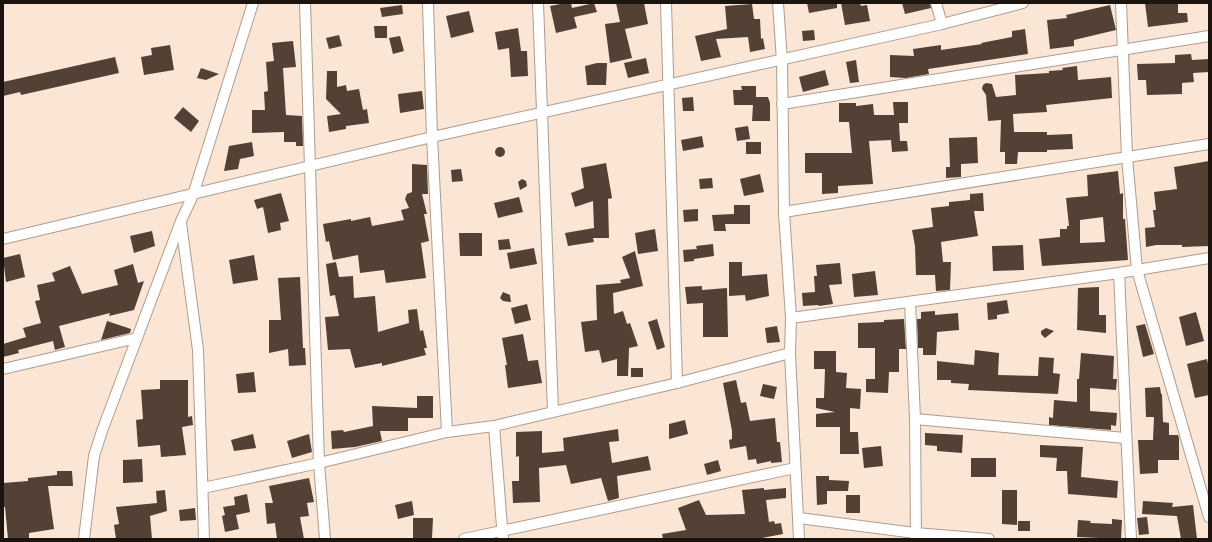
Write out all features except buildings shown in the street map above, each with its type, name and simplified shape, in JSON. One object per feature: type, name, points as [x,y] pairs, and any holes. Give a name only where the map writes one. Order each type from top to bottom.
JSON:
[{"type":"street","points":[[84,539],[94,456],[102,431],[181,222],[193,195],[253,3]]},
{"type":"street","points":[[305,3],[319,463],[325,539]]},
{"type":"street","points":[[428,3],[432,137],[447,432]]},
{"type":"street","points":[[538,3],[553,411]]},
{"type":"street","points":[[666,3],[677,383]]},
{"type":"street","points":[[778,3],[782,61],[784,212],[791,318],[790,353],[799,539]]},
{"type":"street","points":[[936,3],[942,24]]},
{"type":"street","points":[[3,239],[193,195],[311,165],[432,137],[782,61],[942,24],[1022,3]]},
{"type":"street","points":[[1121,3],[1128,157],[1136,270],[1209,516]]},
{"type":"street","points":[[782,104],[1122,48],[1209,36]]},
{"type":"street","points":[[784,212],[1209,144]]},
{"type":"street","points":[[181,222],[198,350],[204,539]]},
{"type":"street","points":[[791,318],[1119,273],[1209,258]]},
{"type":"street","points":[[1119,273],[1125,438],[1131,539]]},
{"type":"street","points":[[910,302],[915,418],[916,536]]},
{"type":"street","points":[[3,369],[137,338]]},
{"type":"street","points":[[203,488],[319,463],[447,432],[494,426],[677,383],[790,353]]},
{"type":"street","points":[[915,418],[1125,438]]},
{"type":"street","points":[[494,426],[502,535]]},
{"type":"street","points":[[464,539],[502,535],[795,468]]},
{"type":"street","points":[[799,518],[916,536],[989,539]]}]
